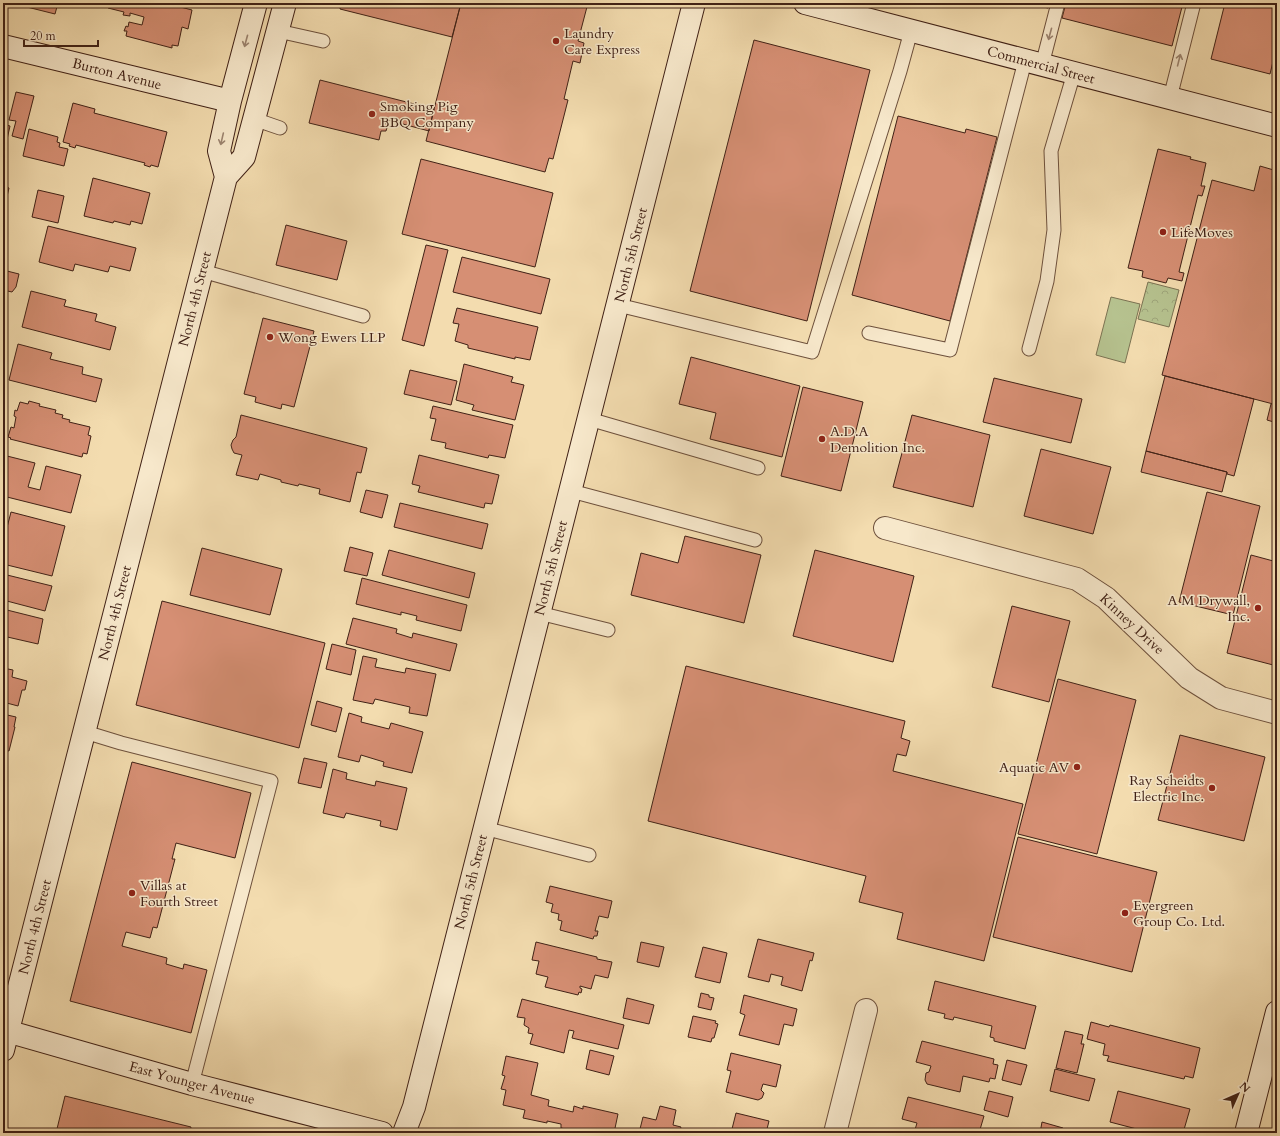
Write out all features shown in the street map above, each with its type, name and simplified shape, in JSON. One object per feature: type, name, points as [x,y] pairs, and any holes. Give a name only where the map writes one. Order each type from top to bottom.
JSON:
[{"type":"street","name":"North 4th Street","points":[[226,177],[219,152],[230,101],[256,3]]},
{"type":"street","name":"North 4th Street","points":[[5,1037],[85,732],[226,177],[244,158],[285,3]]},
{"type":"street","name":"North 5th Street","points":[[404,1133],[414,1107],[694,3]]},
{"type":"street","name":"Commercial Street","points":[[805,3],[1277,126]]},
{"type":"street","name":"Burton Avenue","points":[[3,46],[230,101]]},
{"type":"street","name":"Kinney Drive","points":[[885,528],[1077,579],[1106,598],[1189,678],[1221,698],[1277,713]]},
{"type":"street","points":[[835,1133],[866,1010]]},
{"type":"street","points":[[1246,1133],[1277,1012]]},
{"type":"street","name":"East Younger Avenue","points":[[5,1037],[382,1133]]},
{"type":"lane","points":[[869,333],[950,350],[1034,63],[1058,3]]},
{"type":"lane","points":[[1170,98],[1194,3]]},
{"type":"lane","points":[[278,31],[323,41]]},
{"type":"lane","points":[[618,305],[812,352],[900,71],[911,31]]},
{"type":"lane","points":[[1029,349],[1047,282],[1054,230],[1051,152],[1074,73]]},
{"type":"lane","points":[[254,119],[280,128]]},
{"type":"lane","points":[[202,271],[363,316]]},
{"type":"lane","points":[[589,419],[758,468]]},
{"type":"lane","points":[[570,491],[755,540]]},
{"type":"lane","points":[[539,613],[608,630]]},
{"type":"lane","points":[[85,732],[121,743],[271,781],[192,1084]]},
{"type":"lane","points":[[484,828],[589,855]]},
{"type":"green space","points":[[1148,282],[1179,290],[1169,327],[1138,319]]},
{"type":"green space","points":[[1111,297],[1140,304],[1125,363],[1096,355]]},
{"type":"building","points":[[11,3],[58,3],[55,14]]},
{"type":"building","points":[[109,3],[165,3],[192,10],[188,29],[182,27],[178,46],[172,45],[172,48],[126,36],[127,31],[124,31],[126,26],[128,27],[129,22],[142,25],[144,17],[130,13],[130,16],[123,15],[124,12],[108,8]]},
{"type":"building","points":[[341,3],[461,3],[452,37],[340,9]]},
{"type":"building","points":[[461,3],[588,3],[578,41],[584,43],[580,63],[573,61],[564,99],[568,100],[553,159],[549,158],[545,172],[426,141]]},
{"type":"building","points":[[1027,3],[1049,3],[1048,8]]},
{"type":"building","points":[[1066,3],[1183,3],[1172,46],[1062,18]]},
{"type":"building","points":[[1225,3],[1277,3],[1277,45],[1270,74],[1211,59]]},
{"type":"building","points":[[754,40],[870,70],[807,321],[690,291]]},
{"type":"building","name":"Smoking Pig BBQ Company","points":[[320,80],[434,109],[429,131],[384,119],[383,123],[388,124],[386,131],[381,131],[379,140],[309,123]]},
{"type":"building","points":[[16,92],[34,96],[23,139],[12,136],[16,121],[9,120]]},
{"type":"building","points":[[73,103],[95,109],[94,113],[167,132],[158,167],[151,165],[150,167],[144,165],[145,163],[76,145],[75,148],[69,146],[70,144],[63,142]]},
{"type":"building","points":[[898,116],[965,133],[966,129],[997,137],[950,321],[852,295]]},
{"type":"building","points":[[3,124],[10,126],[6,144],[3,143]]},
{"type":"building","points":[[29,129],[58,137],[57,142],[60,143],[59,147],[68,149],[64,166],[23,156]]},
{"type":"building","name":"LifeMoves","points":[[1158,149],[1191,157],[1190,159],[1206,163],[1201,186],[1205,186],[1202,196],[1198,195],[1179,272],[1184,273],[1182,281],[1168,278],[1166,283],[1142,277],[1143,271],[1128,268]]},
{"type":"building","points":[[421,159],[553,193],[535,267],[402,234]]},
{"type":"building","points":[[1260,166],[1277,171],[1277,405],[1162,375],[1212,180],[1254,191]]},
{"type":"building","points":[[93,178],[150,193],[142,224],[131,221],[130,225],[114,221],[113,223],[84,216]]},
{"type":"building","points":[[3,186],[9,188],[4,209],[3,208]]},
{"type":"building","points":[[38,190],[64,196],[58,223],[32,217]]},
{"type":"building","points":[[286,225],[347,241],[337,280],[276,265]]},
{"type":"building","points":[[48,226],[136,248],[130,271],[110,266],[108,272],[75,264],[73,271],[39,262]]},
{"type":"building","points":[[426,245],[448,250],[424,346],[402,340]]},
{"type":"building","points":[[462,257],[550,279],[541,314],[453,292]]},
{"type":"building","points":[[3,270],[19,274],[16,287],[12,292],[3,290]]},
{"type":"building","points":[[31,291],[66,300],[64,306],[97,314],[95,321],[116,327],[110,350],[22,327]]},
{"type":"building","points":[[457,308],[538,327],[530,360],[515,357],[515,359],[468,348],[468,345],[455,341],[459,324],[453,323]]},
{"type":"building","points":[[263,318],[314,331],[294,407],[282,404],[281,409],[255,402],[256,397],[244,394]]},
{"type":"building","points":[[18,344],[52,353],[50,359],[83,367],[82,374],[102,379],[96,402],[9,380]]},
{"type":"building","points":[[691,357],[800,386],[782,457],[710,439],[716,413],[679,404]]},
{"type":"building","points":[[464,364],[513,377],[511,382],[524,385],[515,420],[472,410],[474,405],[456,400]]},
{"type":"building","points":[[410,370],[457,381],[451,405],[404,394]]},
{"type":"building","points":[[1165,376],[1254,399],[1234,476],[1227,474],[1227,472],[1146,451]]},
{"type":"building","points":[[994,378],[1082,399],[1071,443],[983,422]]},
{"type":"building","name":"A.D.A Demolition Inc.","points":[[803,387],[863,402],[841,491],[781,476]]},
{"type":"building","points":[[29,401],[40,404],[39,406],[56,410],[55,413],[63,415],[62,418],[70,420],[69,422],[90,427],[88,435],[91,436],[87,454],[83,453],[82,457],[10,439],[11,438],[8,437],[11,427],[14,428],[16,417],[14,416],[15,410],[17,411],[20,402],[28,404]]},
{"type":"building","points":[[1271,404],[1277,405],[1277,423],[1267,420]]},
{"type":"building","points":[[433,406],[513,425],[505,458],[489,455],[488,458],[445,448],[446,443],[431,440],[436,419],[430,418]]},
{"type":"building","points":[[241,415],[367,448],[361,473],[357,472],[350,502],[319,494],[320,489],[299,484],[298,486],[281,482],[281,480],[260,474],[258,480],[236,475],[242,455],[234,453],[231,445],[236,437]]},
{"type":"building","points":[[912,415],[990,435],[973,507],[893,487]]},
{"type":"building","points":[[1041,449],[1111,467],[1093,534],[1024,516]]},
{"type":"building","points":[[1146,451],[1227,472],[1222,492],[1141,472]]},
{"type":"building","points":[[3,455],[35,463],[28,487],[40,490],[46,466],[81,475],[71,513],[3,496]]},
{"type":"building","points":[[419,455],[499,475],[492,504],[485,503],[484,508],[418,492],[420,486],[412,484]]},
{"type":"building","points":[[366,490],[388,495],[382,518],[360,512]]},
{"type":"building","points":[[1207,492],[1260,506],[1233,615],[1179,602]]},
{"type":"building","points":[[400,503],[488,524],[482,549],[394,527]]},
{"type":"building","points":[[11,512],[65,526],[52,576],[3,564],[3,543]]},
{"type":"building","points":[[685,536],[761,555],[744,623],[631,595],[641,553],[678,563]]},
{"type":"building","points":[[350,547],[373,553],[367,576],[344,571]]},
{"type":"building","points":[[202,548],[282,569],[270,615],[190,595]]},
{"type":"building","points":[[389,550],[475,573],[469,598],[382,575]]},
{"type":"building","points":[[815,550],[914,576],[893,662],[793,636]]},
{"type":"building","name":"A M Drywall, Inc.","points":[[1251,555],[1277,562],[1277,666],[1227,653]]},
{"type":"building","points":[[3,574],[52,586],[45,611],[3,600]]},
{"type":"building","points":[[362,578],[467,605],[461,631],[416,620],[417,616],[401,612],[401,615],[356,604]]},
{"type":"building","points":[[162,601],[325,643],[299,748],[136,705]]},
{"type":"building","points":[[1012,606],[1070,621],[1049,702],[992,687]]},
{"type":"building","points":[[3,609],[43,619],[38,644],[3,636]]},
{"type":"building","points":[[353,618],[397,629],[396,633],[412,638],[413,633],[457,644],[450,671],[346,644]]},
{"type":"building","points":[[332,644],[356,650],[351,675],[326,669]]},
{"type":"building","points":[[363,656],[377,659],[375,667],[405,673],[406,668],[436,674],[427,716],[409,713],[410,707],[375,699],[373,704],[353,700]]},
{"type":"building","points":[[686,666],[905,721],[901,738],[910,741],[906,756],[897,754],[893,771],[1023,804],[984,961],[897,939],[903,913],[859,902],[866,876],[648,821]]},
{"type":"building","points":[[3,668],[13,670],[12,677],[27,681],[25,690],[22,690],[18,706],[3,702]]},
{"type":"building","name":"Aquatic AV","points":[[1058,679],[1136,700],[1097,854],[1018,834]]},
{"type":"building","points":[[317,701],[342,708],[336,732],[311,725]]},
{"type":"building","points":[[349,713],[362,717],[361,722],[389,729],[391,723],[423,732],[412,773],[383,766],[384,762],[361,755],[359,762],[338,757]]},
{"type":"building","points":[[3,714],[16,717],[9,751],[4,750],[4,752]]},
{"type":"building","name":"Ray Scheidts Electric Inc.","points":[[1180,735],[1265,757],[1244,841],[1158,820]]},
{"type":"building","points":[[304,758],[327,763],[321,788],[298,783]]},
{"type":"building","name":"Villas at Fourth Street","points":[[132,762],[251,793],[235,858],[176,843],[172,859],[175,859],[157,928],[153,927],[150,938],[126,932],[122,946],[167,958],[166,964],[183,969],[184,964],[207,970],[191,1033],[70,1001]]},
{"type":"building","points":[[333,769],[347,773],[346,779],[375,786],[376,781],[407,788],[397,830],[380,826],[381,821],[346,813],[344,818],[323,813]]},
{"type":"building","points":[[1018,837],[1157,872],[1132,972],[993,937]]},
{"type":"building","points":[[550,886],[612,901],[608,918],[599,916],[595,931],[598,931],[597,936],[594,936],[593,939],[560,930],[562,921],[558,920],[559,914],[551,912],[553,904],[546,902]]},
{"type":"building","points":[[758,939],[814,953],[812,961],[810,960],[802,991],[781,985],[783,977],[771,974],[769,982],[748,977]]},
{"type":"building","points":[[536,942],[612,962],[608,978],[595,975],[591,989],[580,986],[582,989],[581,993],[579,992],[578,995],[545,987],[548,977],[536,974],[539,961],[532,960]]},
{"type":"building","points":[[641,942],[664,947],[659,967],[637,962]]},
{"type":"building","points":[[703,947],[727,953],[720,983],[695,977]]},
{"type":"building","points":[[935,981],[1036,1006],[1025,1049],[994,1041],[994,1038],[990,1037],[992,1026],[954,1017],[953,1020],[944,1018],[945,1014],[928,1010]]},
{"type":"building","points":[[701,993],[714,998],[711,1010],[698,1007]]},
{"type":"building","points":[[744,995],[797,1009],[793,1026],[784,1024],[779,1045],[739,1035],[745,1015],[740,1013]]},
{"type":"building","points":[[627,998],[654,1005],[649,1024],[623,1018]]},
{"type":"building","points":[[522,999],[624,1025],[618,1049],[572,1038],[574,1031],[569,1030],[564,1053],[530,1044],[533,1034],[528,1033],[529,1028],[524,1025],[525,1018],[517,1017]]},
{"type":"building","points":[[693,1016],[716,1021],[715,1023],[718,1024],[714,1038],[712,1038],[711,1042],[688,1037]]},
{"type":"building","points":[[1091,1022],[1109,1027],[1110,1025],[1200,1048],[1193,1078],[1185,1076],[1184,1079],[1107,1061],[1109,1056],[1103,1055],[1105,1044],[1087,1039]]},
{"type":"building","points":[[1065,1031],[1083,1035],[1081,1044],[1084,1044],[1077,1073],[1056,1068]]},
{"type":"building","points":[[922,1041],[994,1059],[993,1064],[998,1065],[995,1079],[990,1078],[989,1082],[963,1076],[960,1092],[927,1084],[925,1080],[926,1073],[929,1072],[931,1066],[916,1062]]},
{"type":"building","points":[[590,1050],[614,1056],[609,1075],[586,1069]]},
{"type":"building","points":[[731,1053],[781,1065],[776,1087],[763,1084],[761,1090],[764,1093],[762,1098],[758,1100],[726,1092],[731,1071],[727,1070]]},
{"type":"building","points":[[506,1056],[538,1063],[531,1095],[549,1100],[548,1106],[573,1112],[574,1106],[583,1109],[583,1106],[618,1114],[614,1133],[584,1133],[561,1128],[561,1124],[523,1118],[525,1110],[503,1105],[506,1090],[501,1089],[505,1076],[502,1075]]},
{"type":"building","points":[[1007,1060],[1027,1065],[1021,1085],[1002,1080]]},
{"type":"building","points":[[1055,1069],[1095,1079],[1089,1101],[1050,1091]]},
{"type":"building","points":[[989,1091],[1013,1097],[1008,1117],[984,1110]]},
{"type":"building","points":[[1118,1091],[1190,1109],[1183,1133],[1152,1133],[1110,1122]]},
{"type":"building","points":[[65,1096],[191,1127],[190,1133],[56,1133]]},
{"type":"building","points":[[908,1097],[984,1116],[979,1133],[914,1133],[917,1123],[902,1119]]},
{"type":"building","points":[[660,1106],[676,1110],[673,1125],[681,1127],[679,1133],[639,1133],[643,1117],[656,1120]]},
{"type":"building","points":[[736,1113],[769,1121],[766,1133],[731,1133]]},
{"type":"building","points":[[1042,1122],[1063,1128],[1062,1133],[1040,1133]]},
{"type":"place","name":"Laundry Care Express","points":[[556,41]]},
{"type":"place","name":"Smoking Pig BBQ Company","points":[[372,114]]},
{"type":"place","name":"LifeMoves","points":[[1163,232]]},
{"type":"place","name":"Wong Ewers LLP","points":[[270,337]]},
{"type":"place","name":"A.D.A Demolition Inc.","points":[[822,439]]},
{"type":"place","name":"A M Drywall, Inc.","points":[[1258,608]]},
{"type":"place","name":"Aquatic AV","points":[[1077,767]]},
{"type":"place","name":"Ray Scheidts Electric Inc.","points":[[1212,788]]},
{"type":"place","name":"Villas at Fourth Street","points":[[132,893]]},
{"type":"place","name":"Evergreen Group Co. Ltd.","points":[[1125,913]]}]
